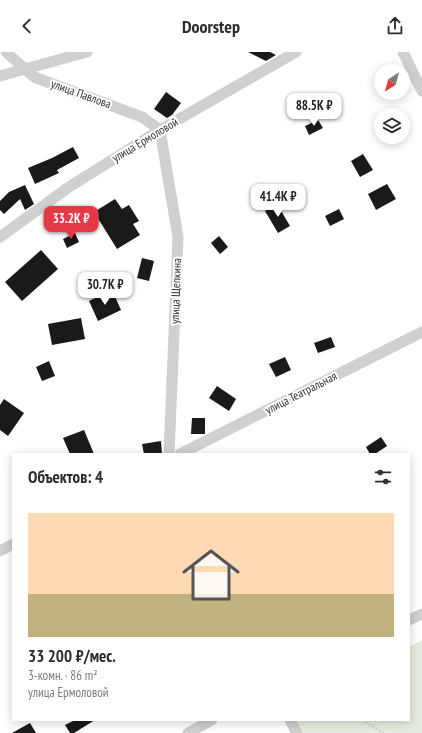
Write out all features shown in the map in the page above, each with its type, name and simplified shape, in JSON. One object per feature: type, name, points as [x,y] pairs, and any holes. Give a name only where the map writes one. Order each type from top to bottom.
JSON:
[{"type":"street","name":"улица Павлова","points":[[6,52],[34,77],[142,117],[160,130]]},
{"type":"street","points":[[0,76],[87,52]]},
{"type":"street","name":"улица Ермоловой","points":[[0,237],[69,187],[160,130],[296,52]]},
{"type":"street","points":[[403,52],[422,91]]},
{"type":"street","name":"улица Щепкина","points":[[160,130],[178,237],[169,453]]},
{"type":"street","name":"улица Театральная","points":[[182,453],[422,332]]},
{"type":"street","points":[[0,552],[12,545]]},
{"type":"street","points":[[410,620],[422,614]]},
{"type":"street","points":[[188,733],[210,721]]},
{"type":"street","points":[[291,721],[297,733]]},
{"type":"path","points":[[364,721],[384,733]]},
{"type":"shaded area","points":[[422,640],[422,733],[302,733],[296,721],[410,721],[410,646]]},
{"type":"building","points":[[248,52],[270,52],[276,55],[266,61]]},
{"type":"building","points":[[166,92],[181,103],[172,115],[167,118],[154,109]]},
{"type":"building","points":[[318,120],[323,128],[309,135],[305,126]]},
{"type":"building","points":[[73,147],[79,158],[57,170],[59,173],[35,184],[28,168]]},
{"type":"building","points":[[363,154],[373,170],[360,177],[351,161]]},
{"type":"building","points":[[387,184],[396,199],[376,210],[368,194]]},
{"type":"building","points":[[25,185],[34,204],[25,210],[20,199],[4,214],[0,210],[0,201],[9,192]]},
{"type":"building","points":[[115,199],[122,209],[129,205],[139,221],[133,224],[140,235],[117,249],[94,212]]},
{"type":"building","points":[[277,204],[290,226],[278,233],[265,211]]},
{"type":"building","points":[[339,209],[344,219],[330,226],[325,216]]},
{"type":"building","points":[[75,233],[79,242],[67,248],[63,239]]},
{"type":"building","points":[[219,236],[228,247],[220,254],[211,243]]},
{"type":"building","points":[[41,250],[58,269],[22,301],[5,282]]},
{"type":"building","points":[[142,258],[154,261],[149,281],[137,278]]},
{"type":"building","points":[[112,290],[121,310],[98,321],[89,301]]},
{"type":"building","points":[[81,318],[85,339],[52,345],[48,324]]},
{"type":"building","points":[[331,337],[335,347],[318,353],[314,343]]},
{"type":"building","points":[[285,357],[291,370],[276,377],[269,364]]},
{"type":"building","points":[[49,361],[55,376],[42,381],[36,367]]},
{"type":"building","points":[[217,386],[236,399],[229,411],[209,398]]},
{"type":"building","points":[[4,399],[24,413],[8,436],[0,430],[0,405]]},
{"type":"building","points":[[192,418],[205,418],[205,434],[191,434]]},
{"type":"building","points":[[84,430],[94,453],[70,453],[63,438]]},
{"type":"building","points":[[381,437],[387,446],[376,453],[369,453],[366,447]]},
{"type":"building","points":[[161,441],[162,453],[144,453],[142,444]]},
{"type":"building","points":[[73,721],[93,721],[74,733],[70,733],[65,725]]},
{"type":"building","points":[[30,723],[36,733],[12,733]]}]
